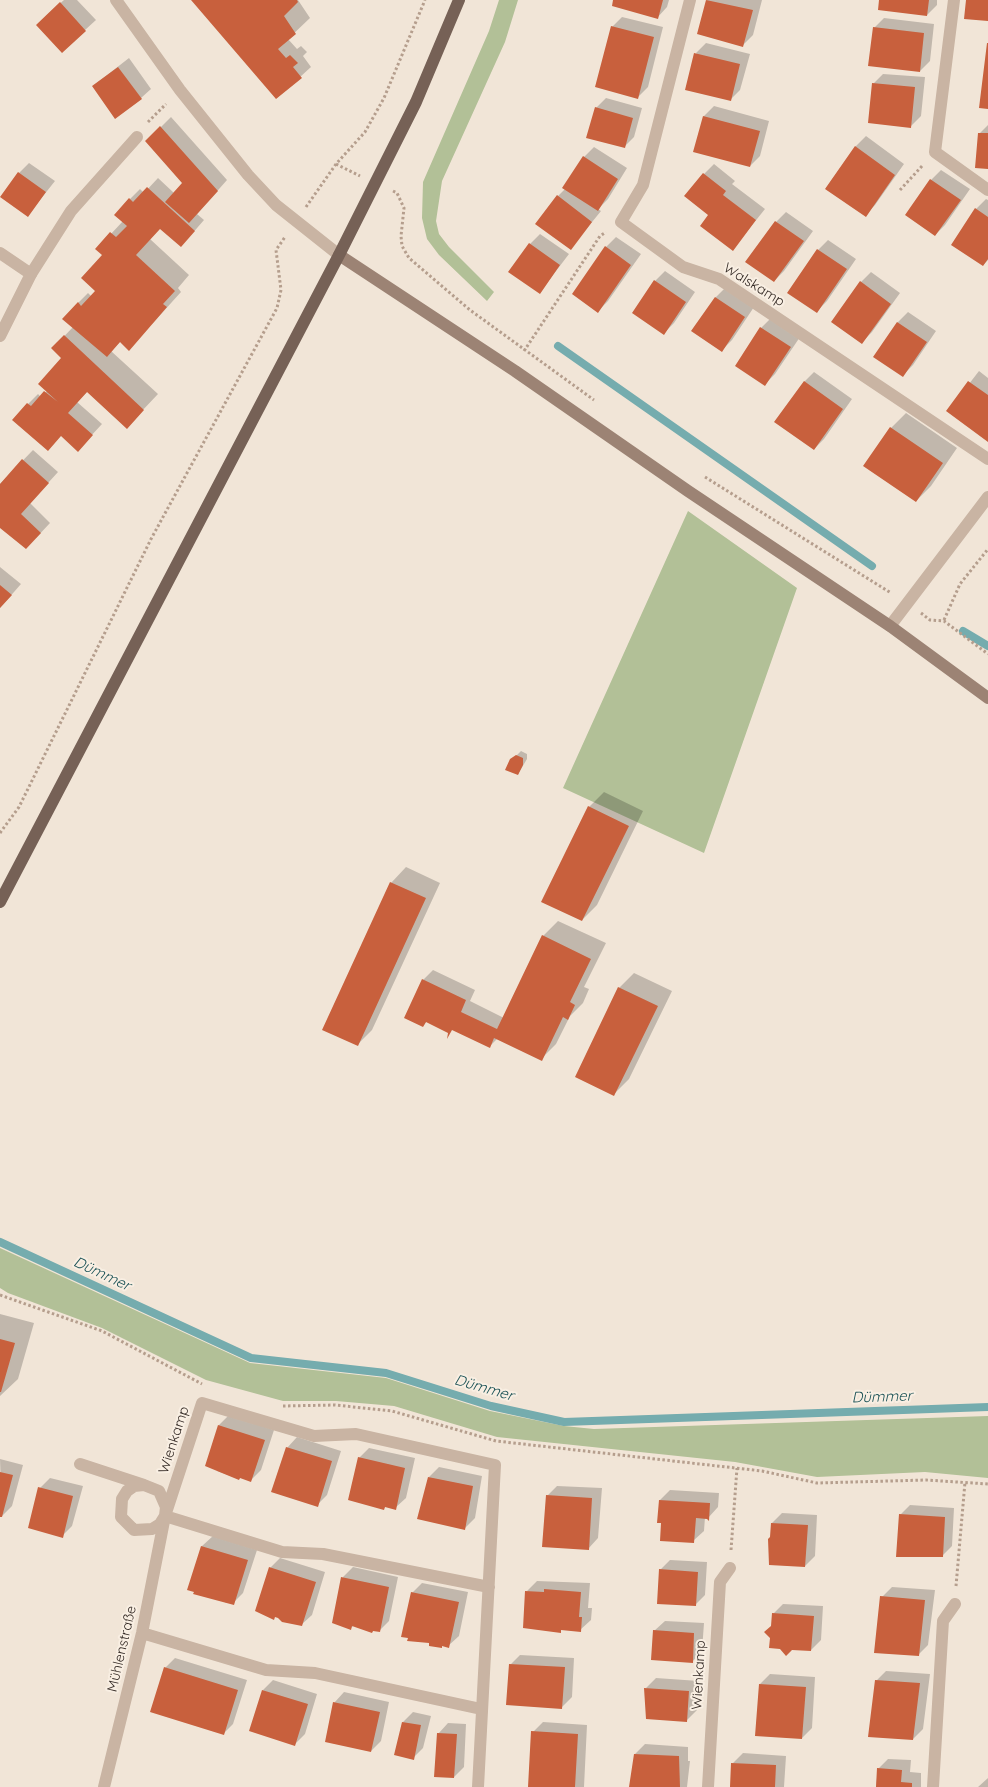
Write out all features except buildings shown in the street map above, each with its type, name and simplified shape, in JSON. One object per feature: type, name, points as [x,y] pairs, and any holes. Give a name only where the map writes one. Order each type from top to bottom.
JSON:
[{"type":"main road","points":[[0,902],[339,256],[416,102],[459,0]]},
{"type":"main road","points":[[339,256],[515,371],[688,491],[890,626],[988,698]]},
{"type":"street","points":[[116,0],[180,90],[248,174],[276,205],[339,256]]},
{"type":"street","points":[[621,222],[643,185],[690,0]]},
{"type":"street","points":[[954,0],[935,152],[988,190]]},
{"type":"street","points":[[0,336],[31,274],[71,211],[137,136]]},
{"type":"street","name":"Walskamp","points":[[621,222],[683,268],[718,279],[988,459]]},
{"type":"street","points":[[0,253],[31,274]]},
{"type":"street","points":[[890,626],[988,497]]},
{"type":"street","name":"Wienkamp","points":[[165,1516],[202,1403],[314,1436],[356,1434],[496,1466],[478,1787]]},
{"type":"street","name":"Wienkamp","points":[[80,1464],[144,1485]]},
{"type":"street","points":[[144,1485],[159,1491],[166,1507],[165,1516],[152,1529],[144,1531],[134,1530],[121,1517],[122,1499],[126,1491],[134,1486],[144,1485]]},
{"type":"street","points":[[165,1516],[282,1552],[323,1554],[489,1587]]},
{"type":"street","name":"Mühlenstraße","points":[[104,1787],[142,1633],[165,1516]]},
{"type":"street","name":"Wienkamp","points":[[708,1787],[720,1582],[730,1568]]},
{"type":"street","points":[[933,1787],[943,1621],[955,1604]]},
{"type":"street","points":[[142,1633],[266,1670],[315,1673],[481,1709]]},
{"type":"path","points":[[296,222],[336,164],[365,132],[384,98],[424,0]]},
{"type":"path","points":[[137,136],[180,90]]},
{"type":"path","points":[[900,190],[935,152]]},
{"type":"path","points":[[336,164],[397,193],[404,208],[402,246],[409,258],[470,310],[596,402]]},
{"type":"path","points":[[524,351],[600,236],[621,222]]},
{"type":"path","points":[[0,833],[19,808],[151,539],[277,308],[281,290],[276,250]]},
{"type":"path","points":[[702,475],[930,620],[944,621],[988,654]]},
{"type":"path","points":[[944,621],[960,584],[988,549]]},
{"type":"path","points":[[0,1295],[102,1331],[205,1385]]},
{"type":"path","points":[[275,1404],[283,1406],[335,1405],[392,1411],[496,1441],[737,1468],[817,1483],[926,1480],[988,1484]]},
{"type":"path","points":[[730,1568],[737,1468]]},
{"type":"path","points":[[955,1604],[965,1482]]},
{"type":"green space","points":[[499,0],[518,0],[505,42],[442,181],[436,221],[439,234],[449,247],[494,292],[487,301],[439,255],[427,239],[422,218],[423,182],[489,31]]},
{"type":"green space","points":[[688,511],[797,588],[704,853],[563,788]]},
{"type":"green space","points":[[0,1248],[250,1363],[386,1378],[490,1411],[564,1426],[594,1429],[988,1416],[988,1478],[925,1472],[817,1477],[735,1462],[497,1437],[394,1406],[336,1401],[283,1401],[206,1380],[102,1328],[8,1293],[0,1288]]},
{"type":"waterway","points":[[558,346],[872,566]]},
{"type":"waterway","points":[[963,631],[988,646]]},
{"type":"waterway","name":"Dümmer","points":[[0,1242],[251,1358],[386,1373],[491,1406],[564,1422],[988,1407]]}]
